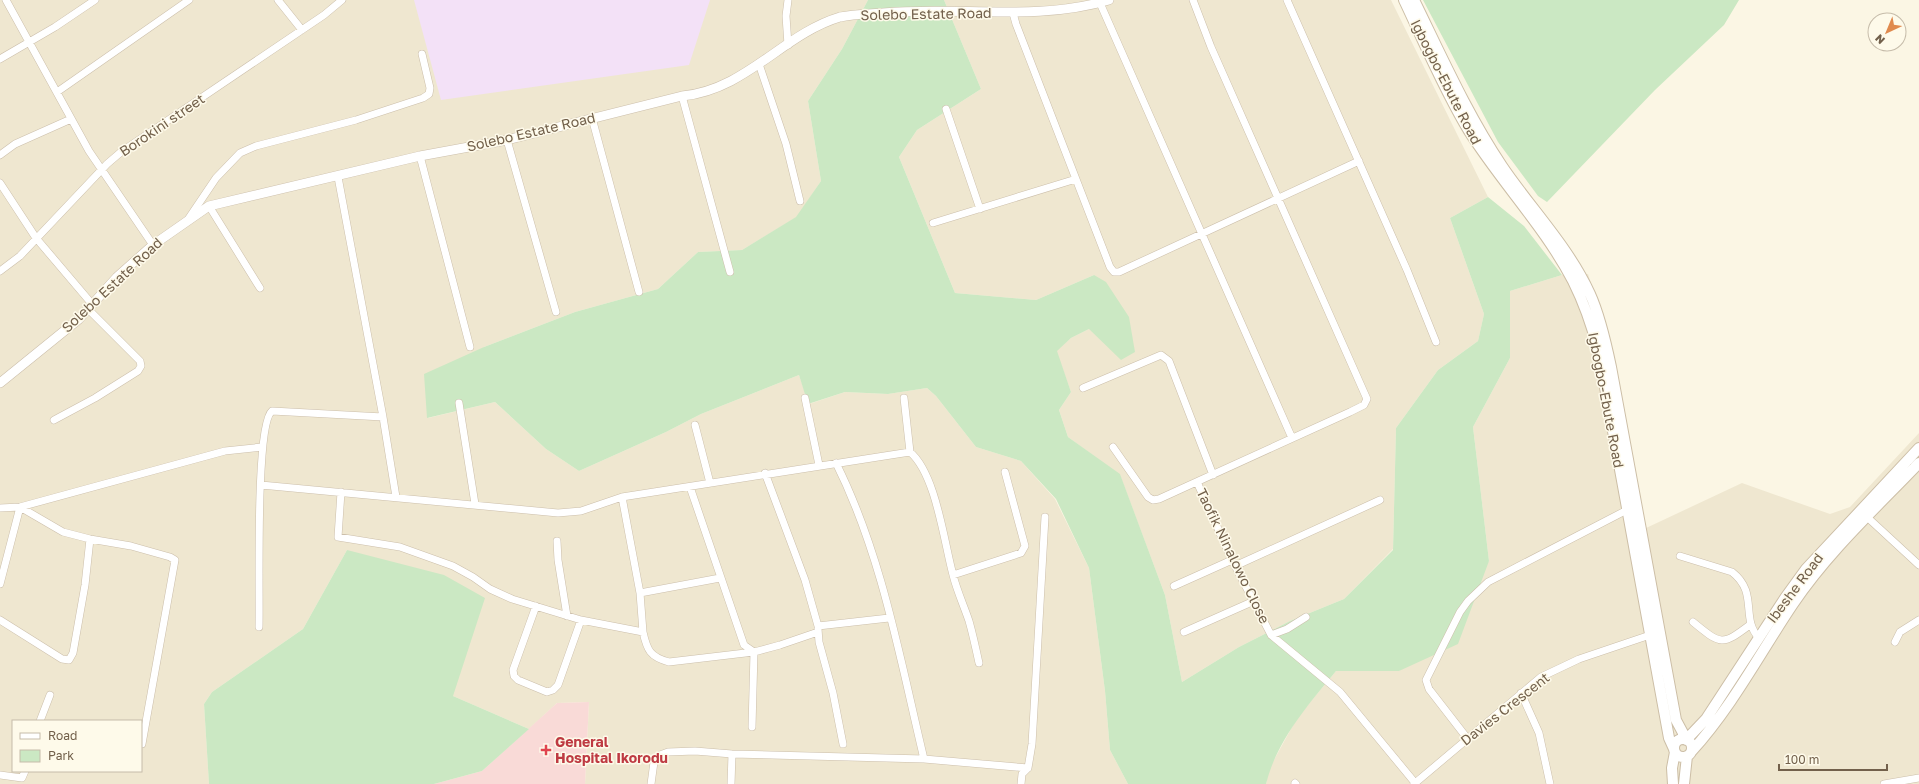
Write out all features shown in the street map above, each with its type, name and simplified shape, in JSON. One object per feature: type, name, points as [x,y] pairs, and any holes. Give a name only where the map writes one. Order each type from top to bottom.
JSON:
[{"type":"main road","name":"Igbogbo-Ebute Road","points":[[1404,0],[1468,129],[1492,167],[1551,246],[1572,280],[1584,305],[1598,349],[1627,510],[1655,634],[1676,720],[1683,733],[1684,739]]},
{"type":"main road","name":"Igbogbo-Ebute Road","points":[[1414,0],[1468,112],[1502,167],[1562,246],[1590,294],[1606,343],[1611,367],[1655,634],[1669,738],[1674,750]]},
{"type":"main road","name":"Ibeshe Road","points":[[1684,739],[1706,719],[1785,598],[1806,569],[1919,448]]},
{"type":"main road","name":"Ibeshe Road","points":[[1689,754],[1714,725],[1798,598],[1834,552],[1919,463]]},
{"type":"main road","points":[[1673,784],[1672,768],[1674,750],[1678,741],[1684,739],[1690,743],[1684,784]]},
{"type":"main road","points":[[1674,750],[1682,757],[1689,754]]},
{"type":"street","points":[[6,0],[71,119],[102,170],[153,245]]},
{"type":"street","points":[[0,60],[30,43],[95,0]]},
{"type":"street","points":[[57,92],[189,0]]},
{"type":"street","points":[[278,0],[302,30]]},
{"type":"street","name":"Borokini street","points":[[0,271],[36,238],[121,152],[302,30],[342,0]]},
{"type":"street","points":[[788,0],[786,16],[788,45]]},
{"type":"street","name":"Solebo Estate Road","points":[[0,383],[31,359],[90,306],[117,278],[153,245],[209,206],[338,177],[420,156],[507,140],[682,96],[696,95],[744,75],[810,30],[841,17],[898,12],[967,11],[1013,13],[1100,3],[1109,0]]},
{"type":"street","points":[[1113,447],[1148,497],[1153,500],[1159,499],[1350,412],[1364,405],[1367,399],[1212,47],[1193,0]]},
{"type":"street","points":[[1287,0],[1407,270],[1436,342]]},
{"type":"street","points":[[1100,3],[1203,233],[1292,438]]},
{"type":"street","points":[[1013,13],[1018,31],[1110,267],[1114,272],[1119,272],[1359,161]]},
{"type":"street","points":[[189,219],[216,178],[240,153],[256,146],[356,120],[423,98],[429,94],[430,88],[422,54]]},
{"type":"street","points":[[759,64],[786,144],[800,201]]},
{"type":"street","points":[[682,96],[730,272]]},
{"type":"street","points":[[946,109],[980,209]]},
{"type":"street","points":[[592,118],[639,292]]},
{"type":"street","points":[[0,155],[15,144],[71,119]]},
{"type":"street","points":[[507,140],[556,312]]},
{"type":"street","points":[[420,156],[470,347]]},
{"type":"street","points":[[338,177],[383,417],[396,497]]},
{"type":"street","points":[[933,223],[1076,179]]},
{"type":"street","points":[[0,183],[36,238],[90,306],[140,361],[141,366],[138,370],[95,398],[54,420]]},
{"type":"street","points":[[209,206],[260,288]]},
{"type":"street","points":[[1083,388],[1161,355],[1169,362],[1213,475]]},
{"type":"street","points":[[805,398],[819,465]]},
{"type":"street","points":[[904,398],[910,452]]},
{"type":"street","points":[[459,403],[475,504]]},
{"type":"street","points":[[259,627],[262,447],[268,416],[272,411],[356,417],[383,417]]},
{"type":"street","points":[[695,425],[710,483]]},
{"type":"street","points":[[0,508],[20,507],[225,451],[262,447]]},
{"type":"street","points":[[261,485],[558,513],[581,511],[622,497],[765,473],[910,452],[918,458],[925,472],[943,529],[953,574],[969,622],[979,663]]},
{"type":"street","points":[[836,463],[852,496],[869,540],[890,618],[924,759]]},
{"type":"street","points":[[953,574],[1021,553],[1024,550],[1025,546],[1005,472]]},
{"type":"street","points":[[765,473],[806,580],[833,693],[843,744]]},
{"type":"street","name":"Taofik Ninalowo Close","points":[[1197,482],[1234,563],[1271,635],[1340,692],[1415,784]]},
{"type":"street","points":[[690,486],[744,645],[754,652]]},
{"type":"street","points":[[341,492],[338,537],[400,547],[453,566],[473,577],[490,589],[512,599],[581,620],[643,632]]},
{"type":"street","points":[[622,497],[640,593],[643,632],[647,649],[660,660],[669,662],[754,652],[780,645],[818,629],[890,618]]},
{"type":"street","points":[[1174,586],[1234,563],[1380,500]]},
{"type":"street","points":[[20,507],[63,532],[90,539],[131,546],[170,557],[175,560],[142,744]]},
{"type":"street","points":[[0,584],[20,507]]},
{"type":"street","points":[[1467,738],[1429,689],[1426,680],[1464,607],[1488,582],[1627,510]]},
{"type":"street","points":[[1021,784],[1022,774],[1028,768],[1032,737],[1045,516]]},
{"type":"street","points":[[1867,517],[1919,565]]},
{"type":"street","points":[[0,620],[62,660],[70,660],[85,585],[90,539]]},
{"type":"street","points":[[557,541],[558,560],[567,616]]},
{"type":"street","points":[[1680,556],[1732,572],[1739,577],[1744,583],[1748,593],[1751,628],[1759,638]]},
{"type":"street","points":[[640,593],[720,578]]},
{"type":"street","points":[[1184,632],[1254,601]]},
{"type":"street","points":[[536,606],[513,670],[514,676],[518,680],[547,692],[554,690],[558,685],[581,620]]},
{"type":"street","points":[[1271,635],[1306,617]]},
{"type":"street","points":[[1895,642],[1900,632],[1919,620]]},
{"type":"street","points":[[1693,622],[1709,635],[1720,641],[1734,637],[1751,624]]},
{"type":"street","name":"Davies Crescent","points":[[1415,784],[1467,738],[1541,677],[1579,659],[1655,634]]},
{"type":"street","points":[[752,727],[754,652]]},
{"type":"street","points":[[1521,693],[1539,733],[1550,784]]},
{"type":"street","points":[[40,720],[50,694]]},
{"type":"street","points":[[651,784],[654,762],[660,755],[668,752],[695,751],[732,754],[924,759],[1028,768]]},
{"type":"street","points":[[732,754],[732,784]]},
{"type":"street","points":[[0,775],[22,778],[25,772]]},
{"type":"street","points":[[1884,784],[1919,778]]},
{"type":"shaded area","points":[[0,0],[868,0],[842,49],[808,101],[821,181],[797,217],[742,250],[698,252],[658,289],[575,312],[484,347],[428,418],[495,402],[546,449],[579,471],[666,432],[701,414],[799,375],[809,404],[845,392],[888,394],[927,388],[936,396],[976,447],[1021,461],[1055,499],[1089,568],[1105,691],[1110,750],[1128,784],[585,784],[589,702],[557,703],[529,729],[453,696],[347,550],[303,629],[212,692],[204,704],[209,784],[0,784]]},
{"type":"shaded area","points":[[414,0],[710,0],[689,65],[441,100]]},
{"type":"shaded area","points":[[944,0],[1391,0],[1488,197],[1450,218],[1484,314],[1478,341],[1438,370],[1396,428],[1393,549],[1344,599],[1290,621],[1239,647],[1182,682],[1165,595],[1120,475],[1068,437],[1059,410],[1071,392],[1056,351],[1071,338],[1089,329],[1094,275],[1036,300],[955,293],[899,157],[917,130],[981,89]]},
{"type":"shaded area","points":[[1588,274],[1611,345],[1644,529],[1742,483],[1830,514],[1850,507],[1919,433],[1919,784],[1266,784],[1269,769],[1297,718],[1336,671],[1399,671],[1489,561],[1473,427],[1510,358],[1510,291],[1562,275]]},
{"type":"shaded area","name":"General Hospital Ikorodu","points":[[589,702],[585,784],[434,784],[482,771],[557,703]]},
{"type":"green space","points":[[868,0],[944,0],[981,89],[917,130],[899,157],[955,293],[1036,300],[1094,275],[1106,282],[1129,317],[1135,352],[1121,360],[1089,329],[1071,338],[1057,351],[1071,392],[1059,410],[1068,437],[1120,474],[1165,595],[1182,682],[1239,647],[1290,621],[1344,599],[1393,550],[1396,428],[1438,370],[1478,341],[1484,314],[1450,218],[1488,197],[1524,226],[1562,275],[1510,291],[1510,358],[1473,427],[1489,561],[1458,644],[1399,671],[1336,671],[1304,710],[1286,738],[1271,768],[1266,784],[1128,784],[1110,750],[1105,691],[1089,568],[1056,499],[1021,461],[976,447],[936,396],[927,388],[888,394],[845,392],[808,404],[799,375],[701,414],[666,432],[579,471],[546,449],[495,402],[427,418],[424,374],[484,347],[575,312],[658,289],[698,252],[742,250],[796,217],[821,181],[808,101],[842,49]]},
{"type":"green space","points":[[1423,0],[1739,0],[1724,25],[1655,90],[1547,202],[1538,196],[1498,142]]},
{"type":"green space","points":[[347,550],[444,575],[485,598],[453,696],[529,729],[482,771],[434,784],[209,784],[204,704],[212,692],[303,629]]},
{"type":"place","name":"General Hospital Ikorodu","points":[[546,750]]}]
